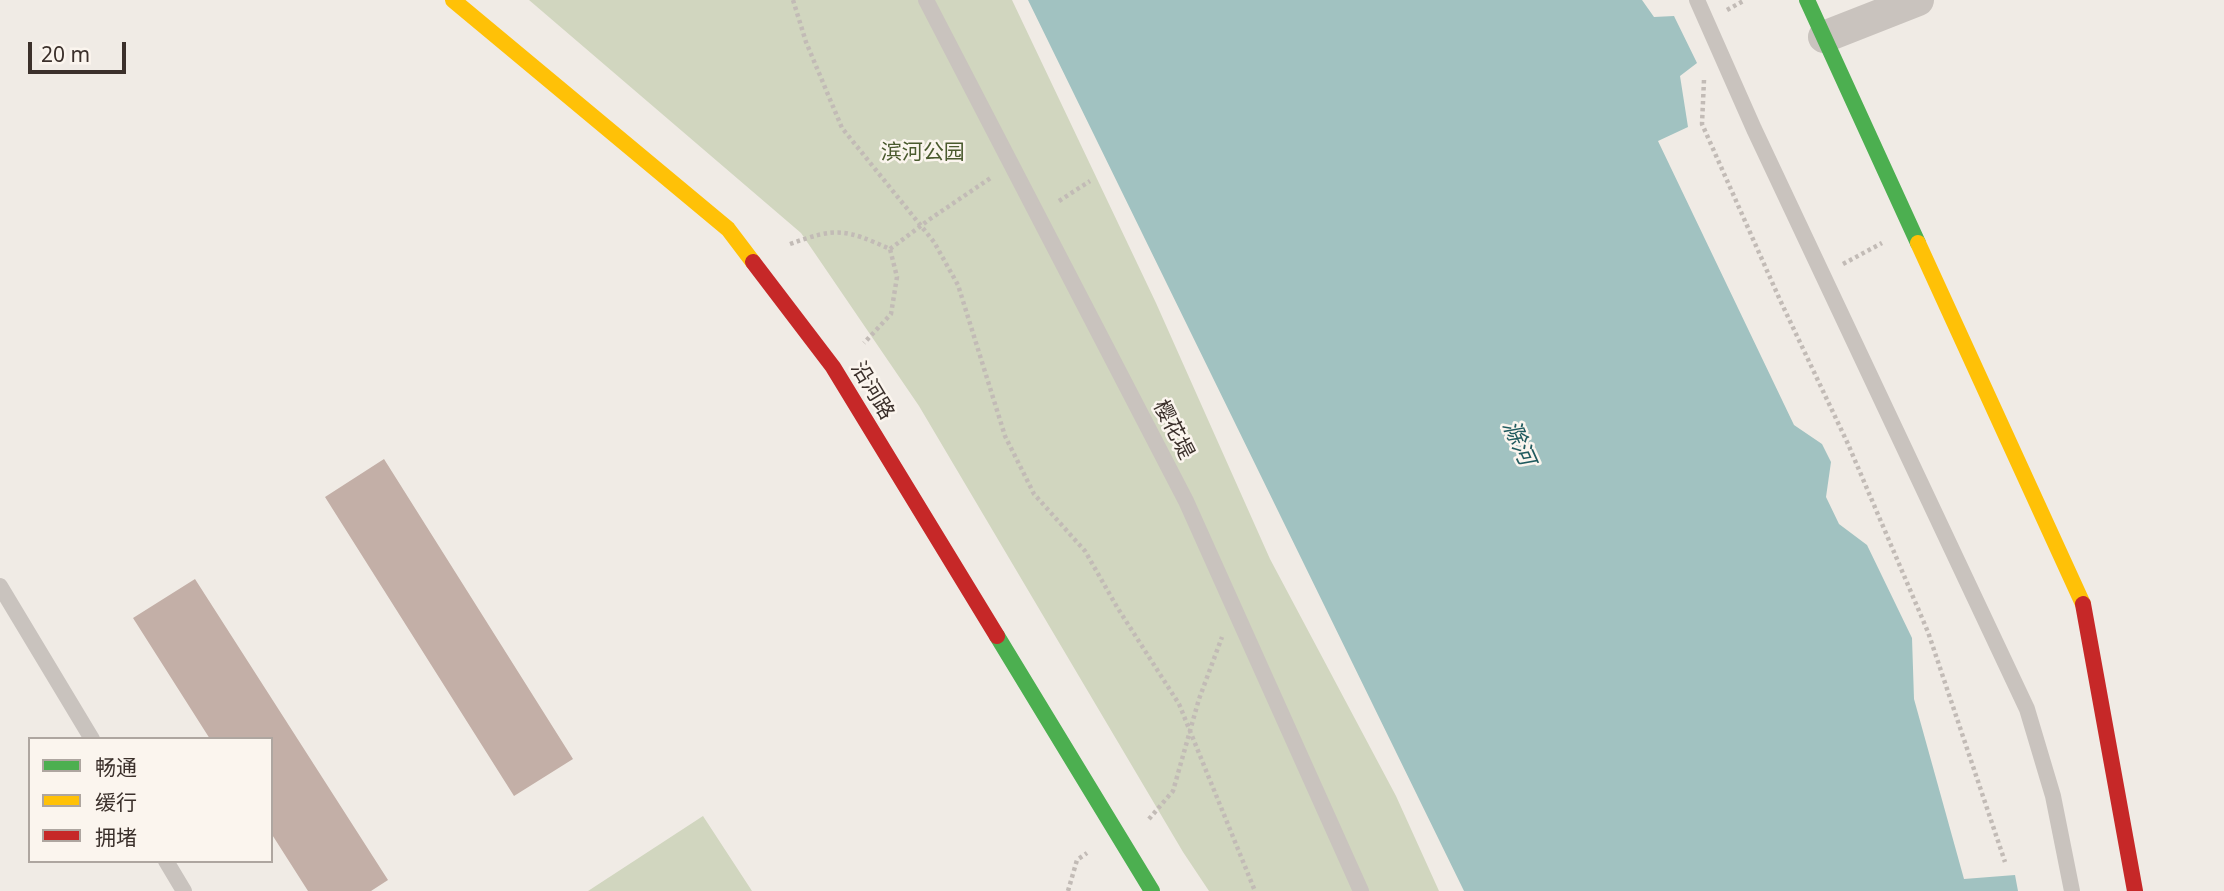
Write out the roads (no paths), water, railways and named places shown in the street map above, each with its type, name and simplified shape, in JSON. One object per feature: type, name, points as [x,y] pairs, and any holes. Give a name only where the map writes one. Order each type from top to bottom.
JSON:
[{"type":"street","name":"沿河路","points":[[453,0],[728,229],[833,367],[1152,891]]},
{"type":"street","points":[[1807,0],[2084,605],[2135,891]]},
{"type":"street","points":[[1825,37],[1918,0]]},
{"type":"lane","name":"樱花堤","points":[[926,0],[1186,501],[1361,891]]},
{"type":"lane","points":[[1697,0],[1766,154],[2027,709],[2053,796],[2072,891]]},
{"type":"lane","points":[[0,586],[91,737]]},
{"type":"lane","points":[[167,863],[184,891]]},
{"type":"water","name":"滁河","points":[[1028,0],[1642,0],[1654,17],[1674,16],[1697,63],[1680,76],[1688,127],[1658,141],[1794,425],[1822,444],[1831,462],[1826,497],[1839,524],[1867,545],[1912,638],[1914,699],[1964,879],[2015,875],[2018,891],[1464,891]]},
{"type":"park label","name":"滨河公园","points":[[923,153]]}]
